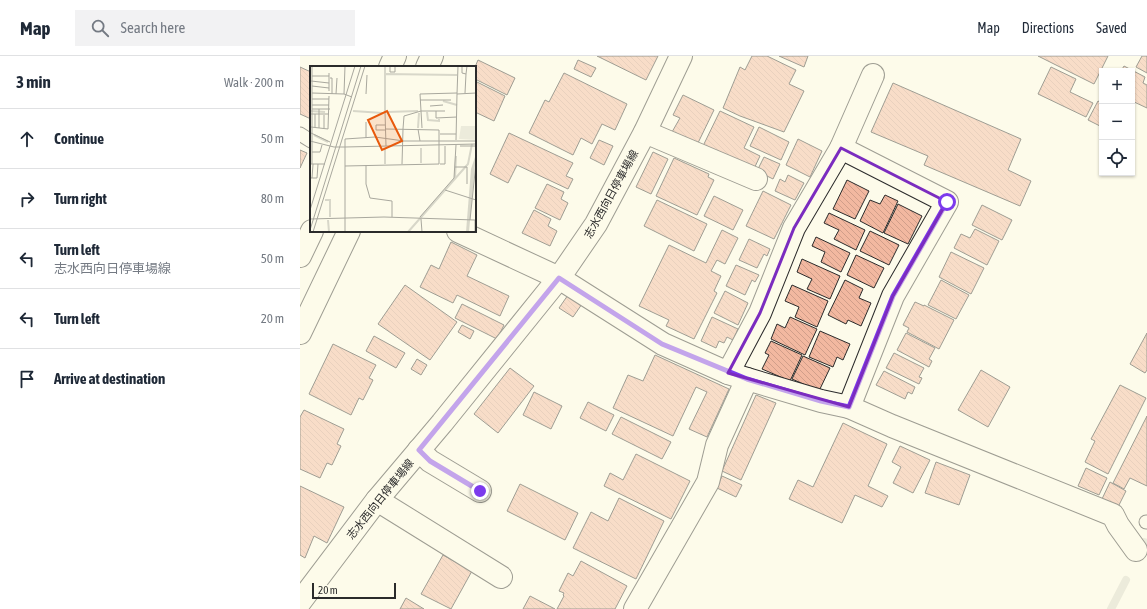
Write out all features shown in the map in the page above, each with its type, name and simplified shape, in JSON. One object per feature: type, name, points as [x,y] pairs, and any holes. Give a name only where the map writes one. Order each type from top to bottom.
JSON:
[{"type":"street","points":[[390,66],[395,56]]},
{"type":"street","points":[[427,66],[432,56]]},
{"type":"street","name":"志水西向日停車場線","points":[[300,602],[377,500],[559,278],[596,224],[645,132],[681,56]]},
{"type":"street","points":[[636,609],[708,482],[717,445],[738,376],[760,313],[794,228],[841,148],[873,75]]},
{"type":"street","points":[[645,132],[756,180]]},
{"type":"street","points":[[841,148],[947,202],[893,296],[849,407]]},
{"type":"street","points":[[300,256],[312,232]]},
{"type":"street","points":[[300,333],[349,232]]},
{"type":"street","points":[[460,232],[559,278],[662,344],[738,376],[821,401],[849,407],[892,426],[1113,515],[1118,525],[1136,550]]},
{"type":"street","points":[[419,450],[430,461],[480,491]]},
{"type":"street","points":[[377,500],[501,577]]},
{"type":"lane","points":[[300,134],[310,140]]},
{"type":"highlighted area","points":[[841,148],[947,202],[893,296],[849,407],[728,373],[760,313],[794,228]]},
{"type":"building","points":[[597,56],[658,56],[646,80]]},
{"type":"building","points":[[752,56],[767,56],[796,70],[789,84],[804,91],[784,132],[740,116],[723,108],[740,67],[745,70]]},
{"type":"building","points":[[779,56],[808,56],[804,67]]},
{"type":"building","points":[[1038,56],[1108,56],[1102,68],[1099,68],[1099,74],[1094,84]]},
{"type":"building","points":[[1142,56],[1147,56],[1147,73],[1136,67]]},
{"type":"building","points":[[478,60],[515,78],[507,95],[476,80],[475,66]]},
{"type":"building","points":[[578,60],[596,68],[591,77],[574,69]]},
{"type":"building","points":[[300,67],[310,72],[310,119],[300,114]]},
{"type":"building","points":[[1051,67],[1076,79],[1070,92],[1093,103],[1086,117],[1038,94]]},
{"type":"building","points":[[1135,72],[1145,77],[1143,83],[1147,85],[1147,108],[1135,102]]},
{"type":"building","points":[[564,73],[627,104],[615,130],[602,124],[592,144],[581,138],[573,155],[529,133],[545,100],[549,102]]},
{"type":"building","points":[[476,82],[505,96],[494,121],[476,112]]},
{"type":"building","points":[[893,83],[1021,139],[1008,170],[1031,181],[1020,206],[924,165],[928,156],[871,132]]},
{"type":"building","points":[[683,95],[714,110],[697,145],[672,132],[680,118],[673,115]]},
{"type":"building","points":[[1098,101],[1099,102],[1099,126],[1088,120]]},
{"type":"building","points":[[720,111],[754,127],[744,148],[760,156],[753,171],[703,146]]},
{"type":"building","points":[[759,127],[789,142],[781,160],[750,146]]},
{"type":"building","points":[[509,133],[573,163],[566,176],[573,179],[568,189],[517,165],[508,183],[490,174]]},
{"type":"building","points":[[798,139],[822,151],[810,177],[786,165]]},
{"type":"building","points":[[599,140],[613,146],[604,165],[590,158]]},
{"type":"building","points":[[300,150],[307,153],[300,168]]},
{"type":"building","points":[[653,152],[668,159],[651,194],[636,187]]},
{"type":"building","points":[[764,157],[780,164],[773,179],[757,171]]},
{"type":"building","points":[[674,158],[709,174],[708,177],[714,180],[697,215],[656,196]]},
{"type":"building","points":[[788,175],[804,183],[795,200],[775,191],[780,179],[785,182]]},
{"type":"building","points":[[847,180],[869,191],[855,219],[833,209]]},
{"type":"building","points":[[547,184],[564,192],[561,199],[568,203],[560,220],[535,208]]},
{"type":"building","points":[[763,191],[791,205],[774,239],[746,226]]},
{"type":"building","points":[[885,195],[898,201],[883,233],[860,221],[870,200],[880,204]]},
{"type":"building","points":[[714,196],[743,210],[733,230],[704,216]]},
{"type":"building","points":[[657,200],[707,224],[694,251],[644,226]]},
{"type":"building","points":[[898,204],[922,216],[908,244],[884,233]]},
{"type":"building","points":[[982,205],[1012,220],[1002,240],[972,225]]},
{"type":"building","points":[[534,210],[551,219],[548,226],[557,231],[550,246],[522,233]]},
{"type":"building","points":[[829,213],[865,230],[856,250],[834,239],[839,230],[824,223]]},
{"type":"building","points":[[975,229],[999,241],[987,265],[954,248],[961,234],[970,238]]},
{"type":"building","points":[[722,230],[738,238],[725,264],[717,260],[711,271],[721,276],[714,291],[717,293],[694,339],[666,326],[669,320],[639,306],[669,245],[706,263]]},
{"type":"building","points":[[870,231],[899,245],[889,265],[860,251]]},
{"type":"building","points":[[816,237],[850,253],[841,272],[821,262],[825,252],[812,246]]},
{"type":"building","points":[[749,239],[770,249],[767,256],[764,254],[757,268],[739,260]]},
{"type":"building","points":[[451,242],[477,255],[467,276],[509,296],[500,316],[457,295],[453,303],[420,287],[431,265],[439,269]]},
{"type":"building","points":[[951,252],[984,268],[971,294],[939,277]]},
{"type":"building","points":[[856,255],[884,268],[874,288],[847,275]]},
{"type":"building","points":[[802,259],[840,276],[830,299],[807,289],[812,279],[797,272]]},
{"type":"building","points":[[736,265],[759,275],[755,282],[752,280],[745,295],[726,286]]},
{"type":"building","points":[[845,280],[863,289],[859,298],[871,303],[861,326],[848,320],[846,324],[828,315]]},
{"type":"building","points":[[941,280],[969,295],[956,319],[928,305]]},
{"type":"building","points":[[405,285],[457,322],[430,360],[378,324]]},
{"type":"building","points":[[792,285],[828,301],[817,327],[795,317],[799,307],[785,301]]},
{"type":"building","points":[[725,291],[748,303],[738,325],[714,313]]},
{"type":"building","points":[[568,295],[582,304],[573,317],[559,308]]},
{"type":"building","points":[[915,302],[954,320],[939,349],[907,332],[909,328],[903,325]]},
{"type":"building","points":[[462,304],[504,325],[497,339],[455,318]]},
{"type":"building","points":[[712,317],[738,329],[733,340],[727,337],[724,343],[719,341],[716,348],[701,341]]},
{"type":"building","points":[[790,317],[817,329],[805,355],[771,339],[777,324],[785,328]]},
{"type":"building","points":[[462,325],[474,331],[470,339],[458,332]]},
{"type":"building","points":[[820,331],[850,344],[843,360],[837,357],[833,367],[809,357]]},
{"type":"building","points":[[906,333],[935,348],[929,359],[932,361],[929,367],[897,350]]},
{"type":"building","points":[[1147,333],[1147,370],[1145,373],[1130,364]]},
{"type":"building","points":[[374,336],[405,353],[396,368],[366,351]]},
{"type":"building","points":[[771,341],[802,355],[790,381],[762,369],[769,355],[765,353]]},
{"type":"building","points":[[333,344],[376,365],[369,378],[373,380],[363,400],[359,398],[351,415],[309,394]]},
{"type":"building","points":[[894,353],[924,368],[919,377],[922,378],[919,384],[886,368]]},
{"type":"building","points":[[655,355],[729,389],[707,437],[689,429],[707,392],[696,387],[673,436],[613,408],[628,375],[643,381]]},
{"type":"building","points":[[803,356],[830,368],[819,391],[792,379]]},
{"type":"building","points":[[417,359],[427,365],[421,375],[411,369]]},
{"type":"building","points":[[510,368],[534,386],[498,433],[474,414]]},
{"type":"building","points":[[981,370],[1010,387],[988,427],[958,410]]},
{"type":"building","points":[[884,371],[915,387],[912,394],[908,392],[905,399],[876,385]]},
{"type":"building","points":[[1120,385],[1146,398],[1108,474],[1085,462],[1095,441],[1091,439]]},
{"type":"building","points":[[534,392],[562,406],[551,429],[523,415]]},
{"type":"building","points":[[756,395],[776,403],[741,480],[722,471]]},
{"type":"building","points":[[588,402],[614,415],[606,431],[580,418]]},
{"type":"building","points":[[304,410],[344,429],[337,444],[341,446],[332,465],[327,463],[320,478],[300,469],[300,417]]},
{"type":"building","points":[[1147,416],[1147,486],[1130,478],[1124,489],[1113,483]]},
{"type":"building","points":[[621,417],[671,442],[662,459],[612,434]]},
{"type":"building","points":[[843,423],[887,444],[868,486],[888,496],[882,507],[855,495],[842,523],[789,499],[798,480],[813,487]]},
{"type":"building","points":[[900,446],[930,460],[913,493],[893,483],[901,467],[892,462]]},
{"type":"building","points":[[636,454],[690,481],[671,519],[604,486],[610,473],[623,480]]},
{"type":"building","points":[[936,462],[970,475],[959,505],[925,493]]},
{"type":"building","points":[[1086,468],[1107,478],[1099,495],[1078,486]]},
{"type":"building","points":[[722,476],[742,485],[736,497],[717,488]]},
{"type":"building","points":[[1110,482],[1126,491],[1118,507],[1102,499]]},
{"type":"building","points":[[520,484],[578,513],[565,540],[507,511]]},
{"type":"building","points":[[300,486],[344,507],[327,543],[314,536],[305,558],[300,555]]},
{"type":"building","points":[[619,498],[664,521],[636,579],[573,548],[591,512],[608,521]]},
{"type":"building","points":[[443,555],[472,571],[451,609],[421,594]]},
{"type":"building","points":[[581,561],[627,586],[615,609],[557,609],[564,596],[564,593],[559,591],[568,573],[573,576]]},
{"type":"building","points":[[530,596],[555,609],[523,609]]},
{"type":"building","points":[[406,598],[424,609],[400,609]]},
{"type":"waterway","points":[[1111,609],[1126,580]]},
{"type":"route","points":[[480,491],[430,461],[419,450],[559,278],[662,344],[747,379],[821,401],[849,407],[893,296],[947,202]]}]
